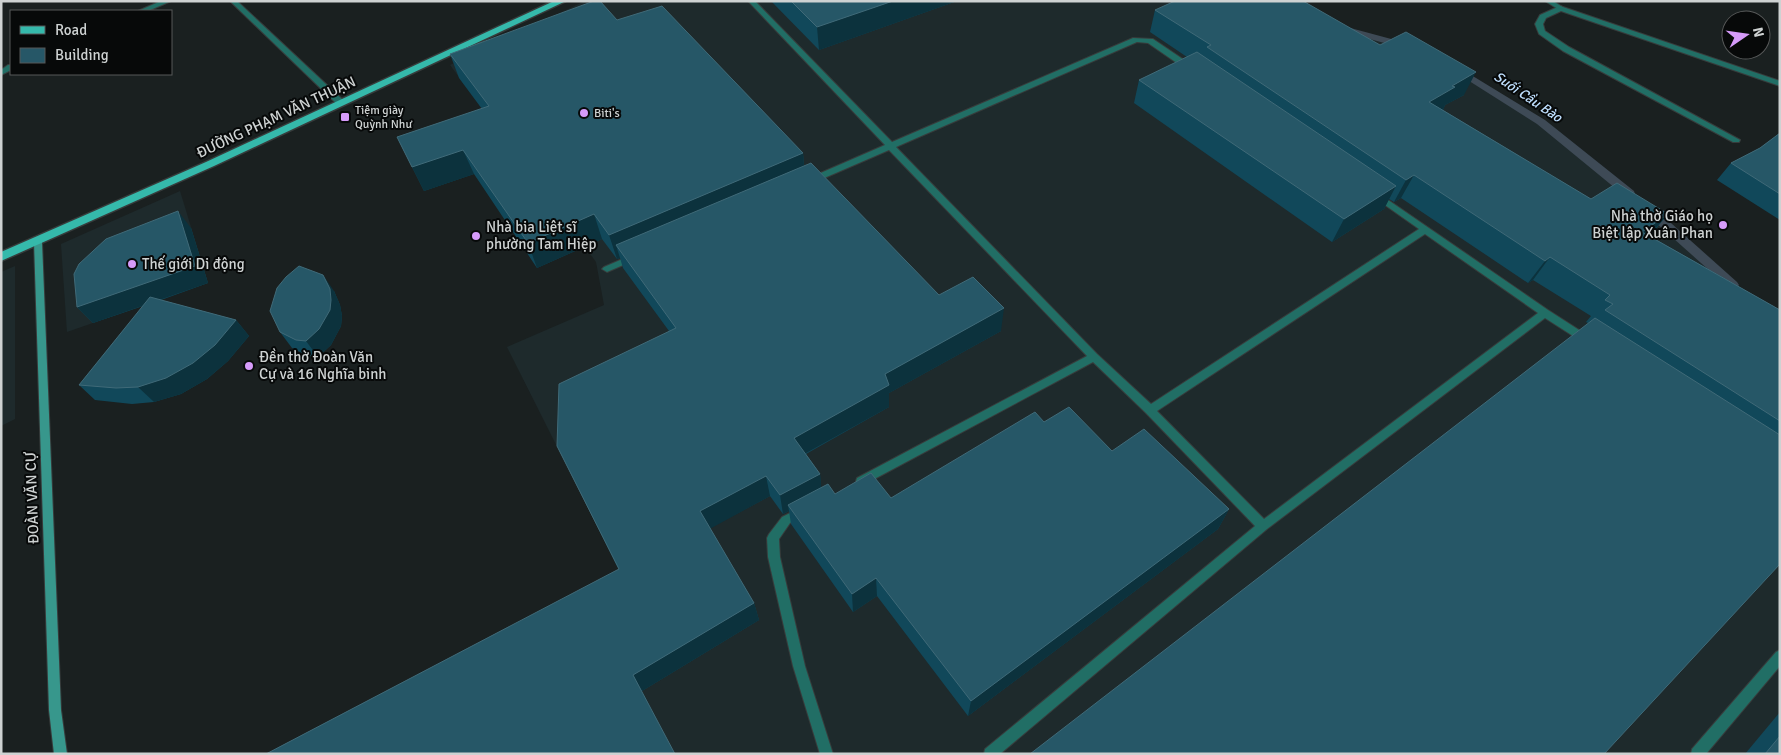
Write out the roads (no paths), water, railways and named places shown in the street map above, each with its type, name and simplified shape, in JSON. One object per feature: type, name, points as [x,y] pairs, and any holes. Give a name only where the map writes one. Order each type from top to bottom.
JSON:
[{"type":"main road","name":"ĐƯỜNG PHẠM VĂN THUẬN","points":[[1,257],[38,242],[341,104],[562,1]]},
{"type":"street","points":[[145,10],[168,1]]},
{"type":"street","points":[[233,1],[341,104]]},
{"type":"street","points":[[751,1],[1094,357],[1150,410],[1263,526]]},
{"type":"street","points":[[1548,1],[1560,8],[1780,84]]},
{"type":"street","points":[[1560,8],[1543,17],[1539,24],[1542,32],[1566,48],[1736,140]]},
{"type":"street","points":[[803,184],[1136,40],[1150,40],[1198,74]]},
{"type":"street","points":[[1369,190],[1594,345]]},
{"type":"street","points":[[1150,410],[1426,229]]},
{"type":"street","name":"ĐOÀN VĂN CỰ","points":[[38,242],[55,710],[61,754]]},
{"type":"street","points":[[607,269],[642,253]]},
{"type":"street","points":[[990,754],[1263,526],[1545,313]]},
{"type":"street","points":[[848,487],[1094,357]]},
{"type":"street","points":[[813,506],[786,520],[773,538],[774,557],[798,666],[827,754]]},
{"type":"street","points":[[1697,754],[1780,656]]},
{"type":"waterway","name":"Suối Cầu Bào","points":[[1343,29],[1403,45]]},
{"type":"waterway","name":"Suối Cầu Bào","points":[[1458,70],[1541,122],[1630,194]]},
{"type":"waterway","name":"Suối Cầu Bào","points":[[1649,210],[1733,285]]},
{"type":"place","name":"Biti's","points":[[584,113]]},
{"type":"place","name":"Tiệm giày Quỳnh Như","points":[[345,117]]},
{"type":"place","name":"Nhà thờ Giáo họ Biệt lập Xuân Phan","points":[[1723,225]]},
{"type":"place","name":"Nhà bia Liệt sĩ phường Tam Hiệp","points":[[476,236]]},
{"type":"place","name":"Thế giới Di động","points":[[132,264]]},
{"type":"place","name":"Đền thờ Đoàn Văn Cự và 16 Nghĩa binh","points":[[249,366]]}]
